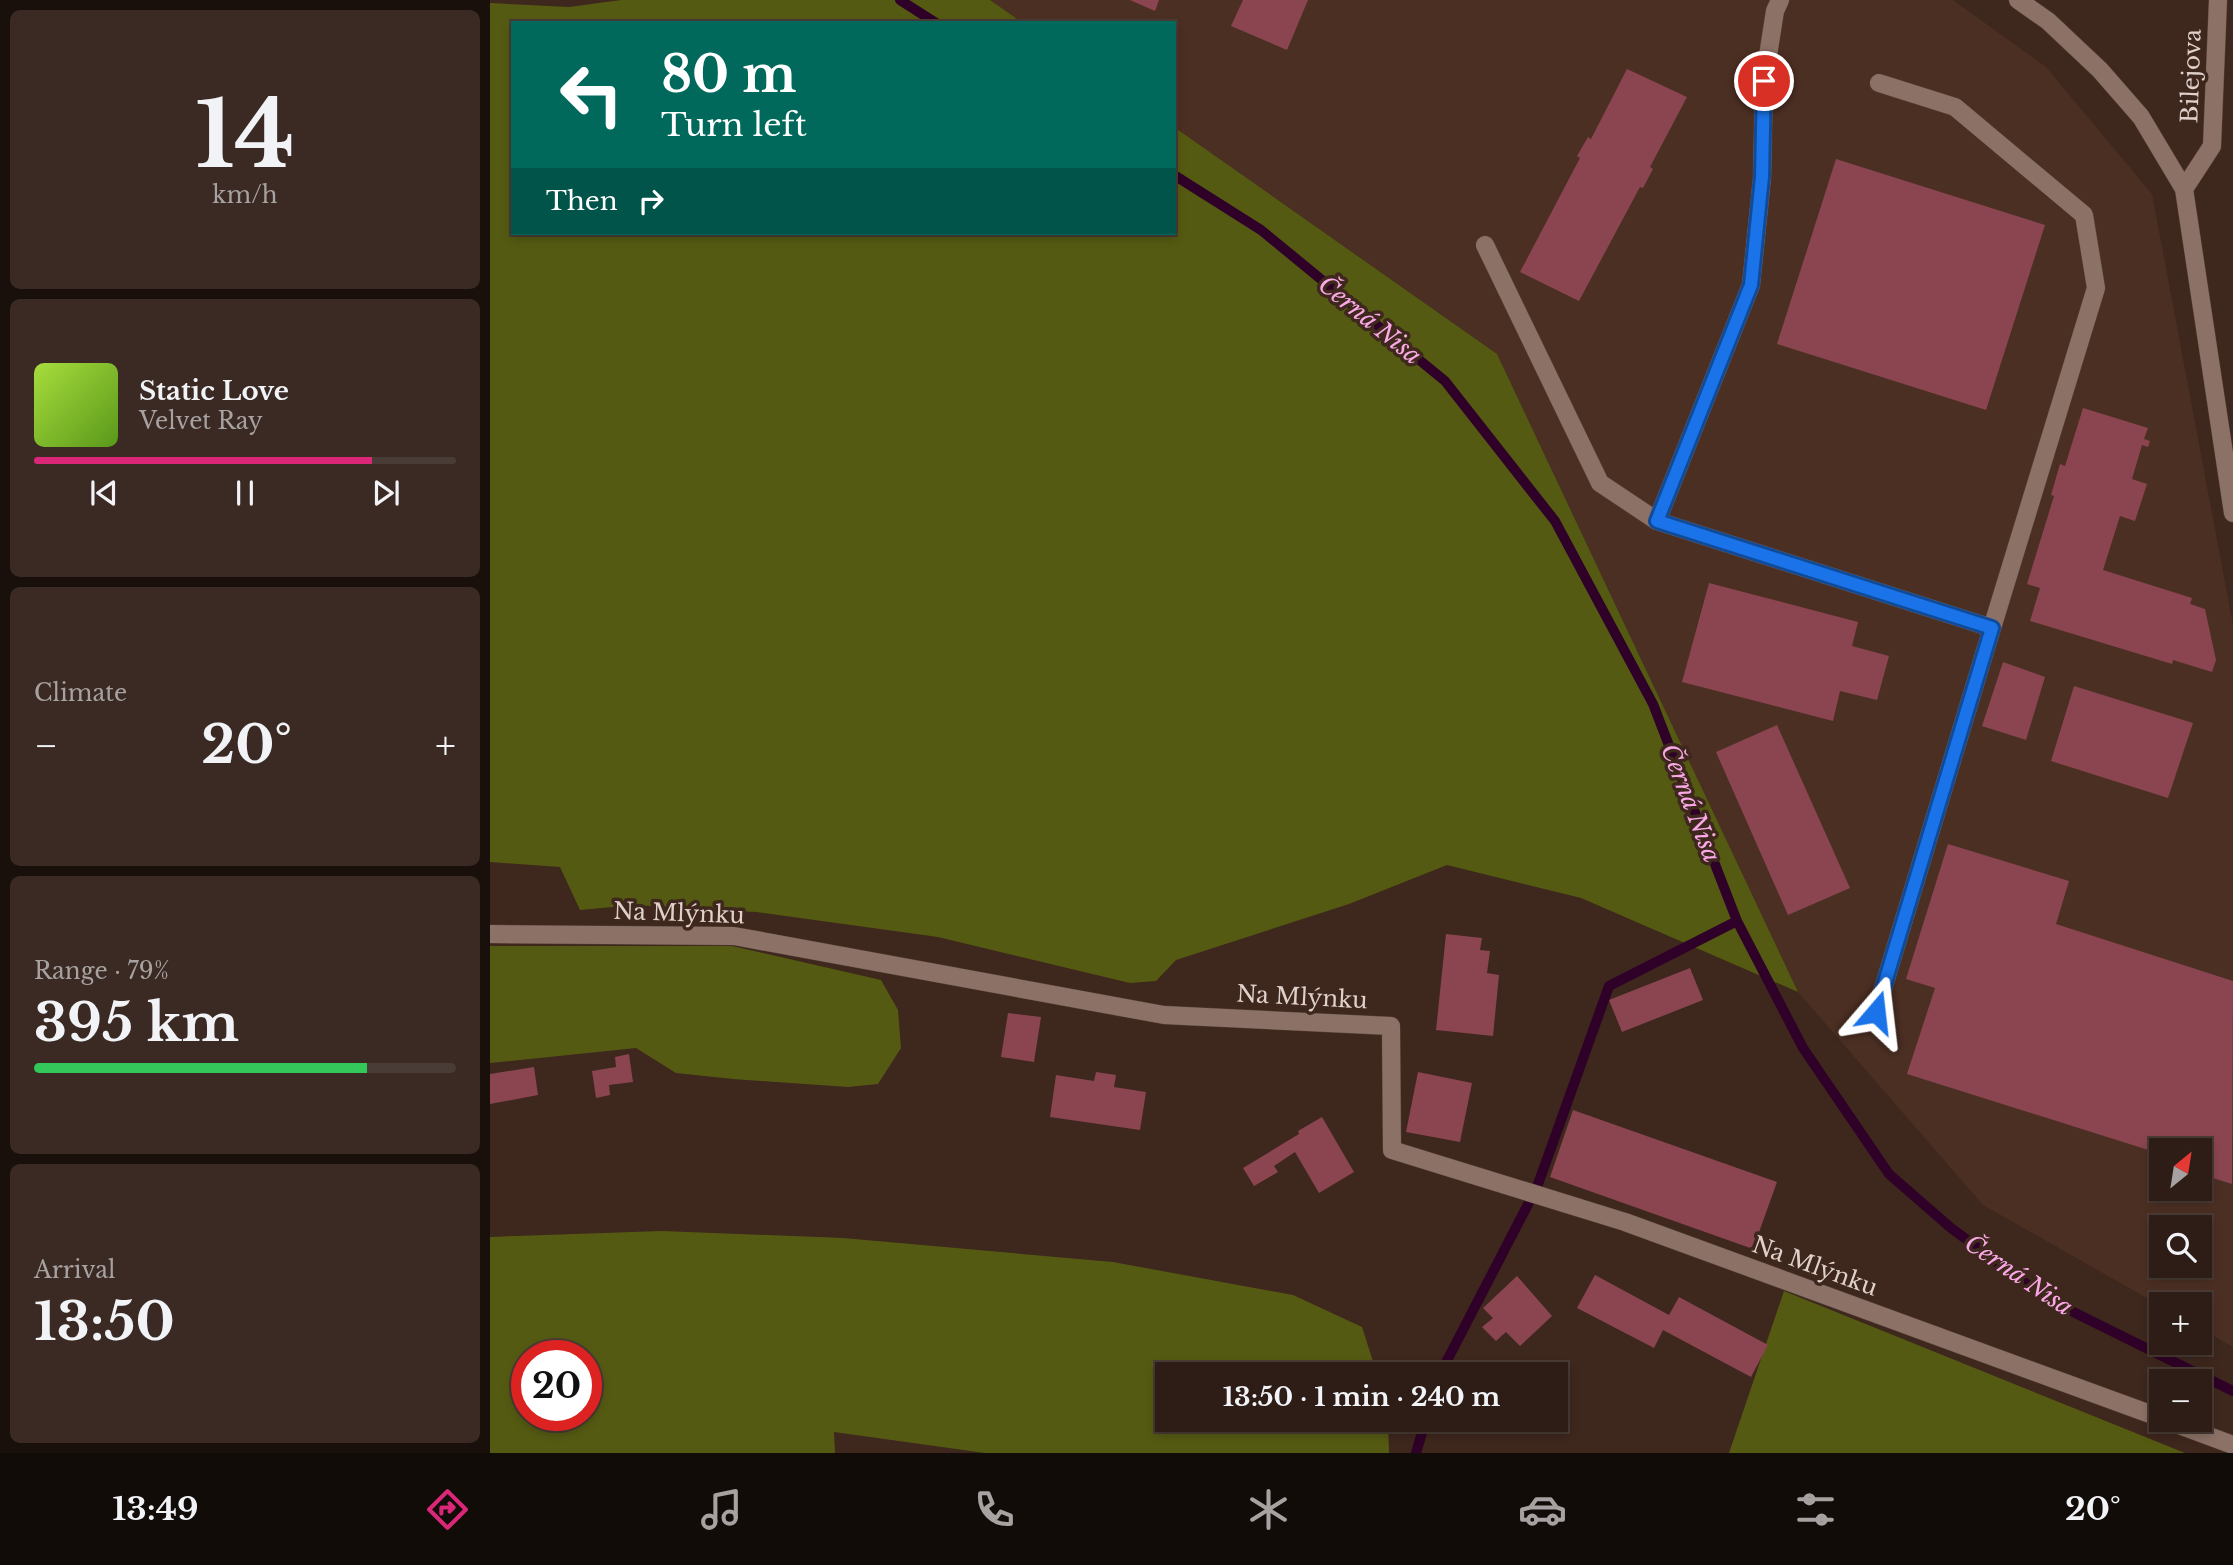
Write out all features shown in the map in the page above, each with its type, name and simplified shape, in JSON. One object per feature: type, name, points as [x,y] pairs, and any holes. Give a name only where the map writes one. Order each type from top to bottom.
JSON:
[{"type":"street","points":[[1657,521],[1751,285],[1762,177],[1764,81],[1775,11],[1780,0]]},
{"type":"street","points":[[2018,0],[2048,21],[2100,70],[2141,117],[2184,189],[2233,513]]},
{"type":"street","name":"Bilejova","points":[[2184,189],[2212,146],[2218,0]]},
{"type":"street","points":[[1876,1012],[2096,288],[2084,215],[1955,107],[1879,83]]},
{"type":"street","points":[[1485,245],[1601,483],[1657,521],[1992,628]]},
{"type":"street","name":"Na Mlýnku","points":[[490,934],[734,936],[1164,1015],[1391,1026],[1392,1150],[1625,1222],[2149,1414]]},
{"type":"street","name":"Na Mlýnku","points":[[2198,1432],[2233,1445]]},
{"type":"shaded area","points":[[990,0],[1953,0],[2046,67],[2152,194],[2233,625],[2233,1347],[2212,1335],[2212,1292],[2149,1292],[2149,1299],[1983,1205],[1798,992],[1497,354],[1176,128],[1176,21],[1020,21]]},
{"type":"green space","points":[[621,0],[990,0],[1020,21],[511,21],[511,235],[1176,235],[1176,128],[1497,354],[1798,992],[1581,898],[1447,865],[1349,904],[1176,960],[1156,981],[1130,983],[938,937],[756,912],[635,905],[580,910],[560,867],[490,862],[490,3],[569,7]]},
{"type":"green space","points":[[490,946],[732,946],[881,980],[898,1010],[901,1048],[878,1084],[848,1087],[676,1073],[636,1048],[490,1063]]},
{"type":"green space","points":[[662,1231],[843,1238],[1113,1262],[1293,1295],[1362,1327],[1373,1362],[1155,1362],[1155,1432],[1388,1432],[1389,1453],[985,1453],[834,1432],[835,1453],[490,1453],[490,1237]]},
{"type":"green space","points":[[1784,1291],[2185,1453],[1729,1453]]},
{"type":"building","points":[[1130,0],[1159,0],[1155,11]]},
{"type":"building","points":[[1243,0],[1308,0],[1287,50],[1231,26]]},
{"type":"building","points":[[1627,69],[1687,97],[1650,167],[1653,169],[1643,188],[1640,187],[1579,301],[1520,272],[1580,158],[1577,156],[1588,137],[1591,139]]},
{"type":"building","points":[[1836,159],[2045,225],[1986,410],[1777,344]]},
{"type":"building","points":[[2083,408],[2148,428],[2144,439],[2150,441],[2148,447],[2142,445],[2132,479],[2147,484],[2135,521],[2120,516],[2103,570],[2192,598],[2190,604],[2205,609],[2216,660],[2212,672],[2173,660],[2172,664],[2030,621],[2040,588],[2027,584],[2054,496],[2051,495],[2060,464],[2065,466]]},
{"type":"building","points":[[1709,583],[1858,622],[1852,646],[1889,656],[1877,700],[1840,691],[1833,721],[1682,682]]},
{"type":"building","points":[[2003,662],[2045,677],[2026,740],[1982,726]]},
{"type":"building","points":[[2074,686],[2193,723],[2168,798],[2051,761]]},
{"type":"building","points":[[1777,725],[1850,888],[1788,915],[1716,752]]},
{"type":"building","points":[[1948,844],[2069,881],[2056,924],[2233,981],[2232,1184],[2212,1178],[2212,1138],[2149,1138],[2149,1150],[1907,1074],[1935,988],[1906,979]]},
{"type":"building","points":[[1446,934],[1482,938],[1480,950],[1490,951],[1487,973],[1499,975],[1493,1036],[1436,1030]]},
{"type":"building","points":[[1690,968],[1703,1000],[1622,1032],[1609,1000]]},
{"type":"building","points":[[1008,1013],[1041,1017],[1034,1062],[1001,1057]]},
{"type":"building","points":[[629,1054],[633,1082],[609,1085],[610,1095],[596,1098],[592,1071],[616,1067],[615,1057]]},
{"type":"building","points":[[534,1067],[538,1095],[490,1104],[490,1074]]},
{"type":"building","points":[[1096,1072],[1116,1075],[1114,1087],[1146,1092],[1140,1130],[1050,1117],[1056,1075],[1094,1081]]},
{"type":"building","points":[[1418,1072],[1472,1083],[1460,1142],[1406,1132]]},
{"type":"building","points":[[1573,1110],[1777,1182],[1753,1249],[1550,1177]]},
{"type":"building","points":[[1322,1117],[1354,1172],[1319,1193],[1295,1152],[1274,1166],[1278,1172],[1254,1186],[1243,1168]]},
{"type":"building","points":[[1595,1275],[1669,1315],[1679,1297],[1768,1345],[1751,1377],[1663,1330],[1654,1348],[1577,1308]]},
{"type":"building","points":[[1517,1276],[1552,1316],[1520,1346],[1506,1332],[1496,1341],[1482,1327],[1493,1318],[1483,1308]]},
{"type":"waterway","name":"Černá Nisa","points":[[900,0],[933,21]]},
{"type":"waterway","name":"Černá Nisa","points":[[1176,176],[1261,230],[1445,381],[1555,521],[1653,704],[1737,921],[1803,1048],[1889,1174],[1951,1228],[2047,1299],[2233,1391]]},
{"type":"waterway","points":[[1446,1362],[1537,1187],[1609,986],[1737,921]]},
{"type":"waterway","points":[[1416,1453],[1422,1432]]},
{"type":"route","points":[[1764,81],[1762,177],[1751,285],[1657,521],[1992,628],[1876,1012]]}]
